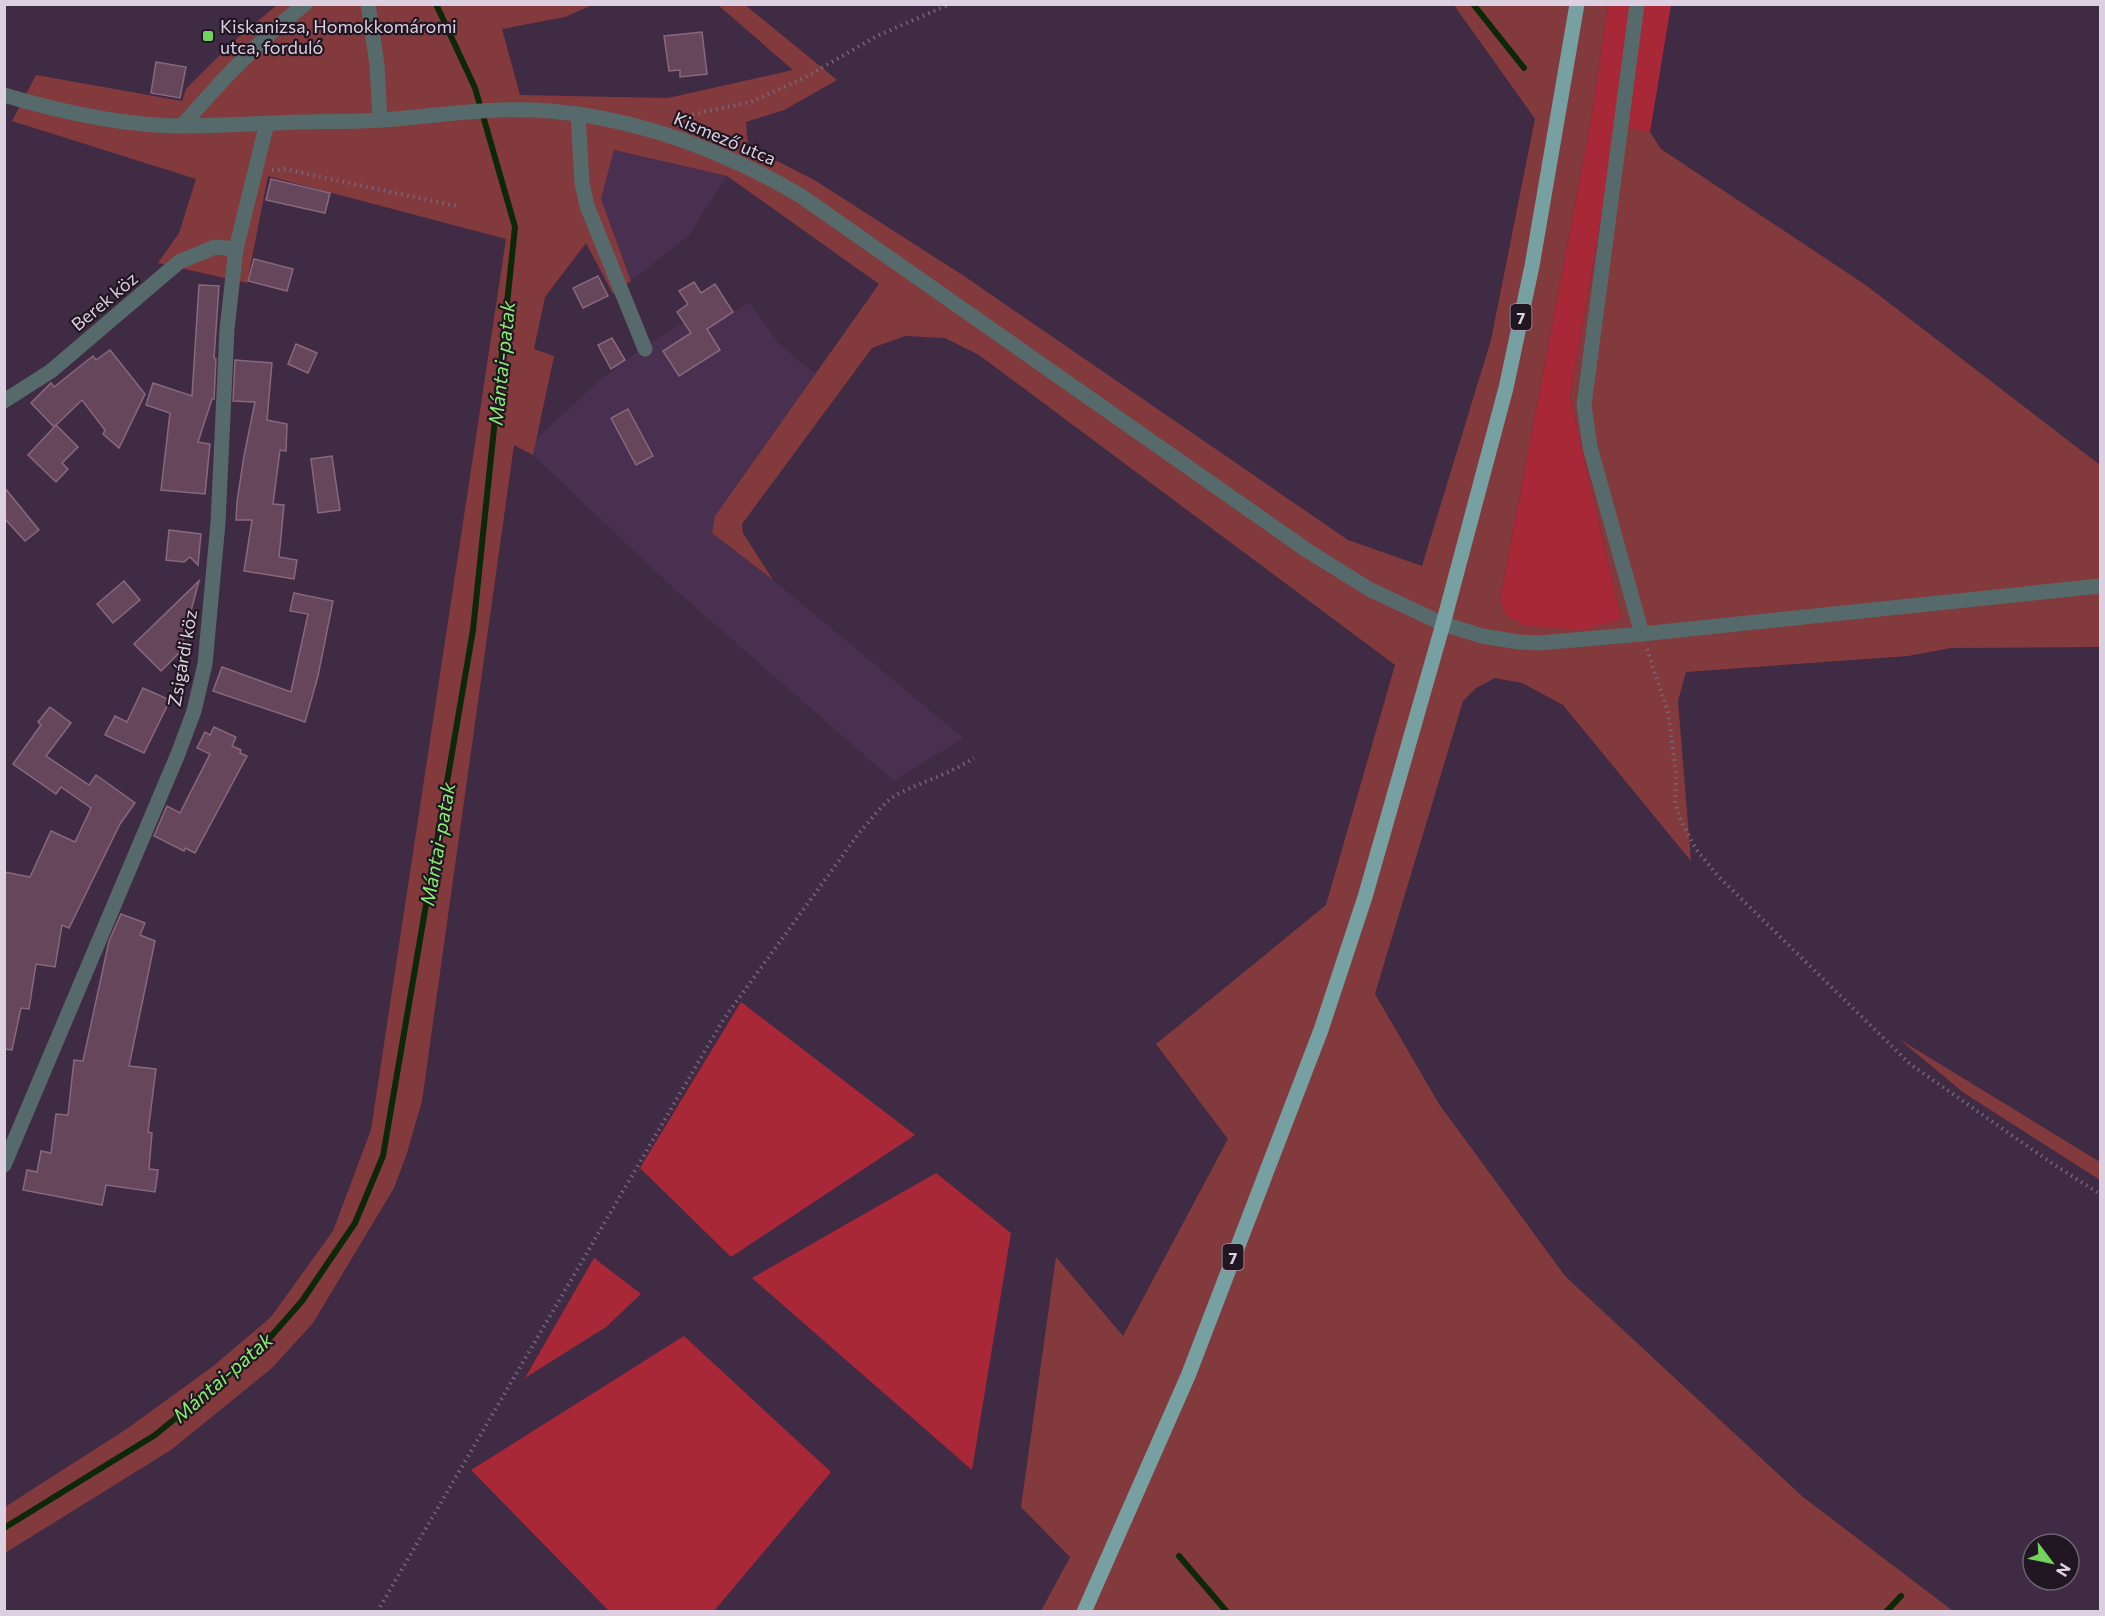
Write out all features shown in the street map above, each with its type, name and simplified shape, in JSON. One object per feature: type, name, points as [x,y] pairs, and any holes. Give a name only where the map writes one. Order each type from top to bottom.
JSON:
[{"type":"main road","name":"7","points":[[1084,1611],[1188,1376],[1321,1030],[1365,897],[1443,624],[1506,388],[1532,266],[1577,4]]},
{"type":"street","points":[[182,126],[219,83],[305,4]]},
{"type":"street","points":[[368,4],[377,65],[380,120]]},
{"type":"street","points":[[1637,4],[1584,405],[1590,447],[1642,634]]},
{"type":"street","name":"Kismező utca","points":[[4,95],[89,116],[182,126],[380,120],[498,111],[547,110],[649,128],[706,147],[767,176],[801,196],[1308,551],[1369,589],[1443,624],[1482,636],[1540,643],[2100,586]]},
{"type":"street","points":[[578,114],[582,183],[587,206],[645,349]]},
{"type":"street","name":"Zsigárdi köz","points":[[4,1166],[178,754],[194,711],[205,664],[209,624],[218,523],[227,328],[236,249],[267,123]]},
{"type":"street","name":"Berek köz","points":[[4,401],[51,371],[179,262],[215,247],[236,249]]},
{"type":"path","points":[[649,128],[669,120],[751,102],[802,79],[877,36],[950,4]]},
{"type":"path","points":[[255,171],[284,169],[456,206]]},
{"type":"path","points":[[1642,634],[1668,712],[1676,773],[1675,803],[1681,821],[1696,849],[1717,875],[1910,1064],[2050,1162],[2100,1194]]},
{"type":"path","points":[[377,1611],[723,1020],[859,833],[881,808],[897,794],[957,770],[974,758]]},
{"type":"shaded area","points":[[594,4],[565,17],[502,29],[520,95],[668,98],[793,70],[718,5],[745,5],[837,80],[784,110],[746,122],[748,146],[816,181],[964,276],[1348,540],[1422,566],[1491,340],[1535,119],[1454,5],[1608,5],[1592,114],[1500,600],[1621,619],[1570,397],[1617,127],[1650,132],[1661,149],[1867,286],[2100,465],[2100,647],[1951,648],[1908,656],[1686,672],[1678,701],[1691,861],[1563,705],[1522,683],[1495,678],[1476,688],[1463,701],[1375,994],[1439,1104],[1565,1276],[1803,1497],[1953,1611],[1041,1611],[1070,1557],[1021,1507],[1056,1257],[1123,1336],[1228,1139],[1156,1044],[1326,905],[1395,665],[979,355],[945,338],[905,336],[872,348],[742,524],[743,533],[773,580],[712,533],[715,516],[879,284],[727,176],[614,150],[601,199],[631,281],[613,294],[586,243],[545,297],[534,349],[554,356],[533,455],[514,445],[422,1101],[394,1188],[313,1323],[272,1368],[171,1450],[5,1553],[5,1507],[128,1428],[212,1367],[271,1317],[333,1231],[371,1130],[506,239],[268,176],[247,283],[158,263],[179,233],[196,179],[12,121],[36,75],[182,101],[186,89],[234,41],[277,5]]},
{"type":"shaded area","points":[[1608,5],[1671,5],[1650,132],[1617,127],[1570,397],[1621,619],[1582,630],[1524,625],[1506,615],[1500,600],[1592,114]]},
{"type":"shaded area","points":[[614,150],[727,176],[689,235],[631,281],[601,199]]},
{"type":"shaded area","points":[[749,302],[779,344],[815,374],[715,516],[712,533],[773,580],[963,738],[894,781],[670,585],[533,455],[536,439],[599,381],[637,352],[709,306],[719,321]]},
{"type":"shaded area","points":[[741,1002],[915,1135],[731,1257],[640,1168]]},
{"type":"shaded area","points":[[1899,1039],[2100,1162],[2100,1180],[1964,1093]]},
{"type":"shaded area","points":[[936,1173],[1011,1233],[972,1470],[752,1278]]},
{"type":"shaded area","points":[[594,1258],[641,1294],[606,1327],[525,1378]]},
{"type":"shaded area","points":[[684,1336],[831,1472],[714,1611],[609,1611],[471,1470]]},
{"type":"building","points":[[702,32],[707,74],[680,77],[680,70],[669,71],[664,36]]},
{"type":"building","points":[[156,62],[186,67],[180,98],[151,93]]},
{"type":"building","points":[[271,179],[330,193],[325,213],[266,200]]},
{"type":"building","points":[[254,259],[293,269],[287,291],[248,281]]},
{"type":"building","points":[[598,276],[608,296],[583,308],[573,288]]},
{"type":"building","points":[[694,282],[701,293],[715,284],[733,312],[707,329],[720,350],[679,376],[663,351],[691,333],[677,312],[688,304],[679,291]]},
{"type":"building","points":[[199,285],[219,286],[214,358],[216,359],[214,399],[212,399],[198,442],[210,444],[205,494],[161,490],[170,413],[146,405],[153,383],[192,396]]},
{"type":"building","points":[[612,338],[625,360],[611,369],[598,345]]},
{"type":"building","points":[[296,344],[317,353],[308,373],[288,364]]},
{"type":"building","points":[[110,350],[145,394],[119,448],[103,434],[105,430],[82,400],[54,427],[31,403],[51,383],[54,387],[93,356],[96,360]]},
{"type":"building","points":[[235,360],[272,363],[267,420],[287,424],[286,451],[280,450],[273,504],[284,505],[279,557],[297,560],[294,579],[244,571],[252,520],[236,520],[237,502],[255,402],[233,401]]},
{"type":"building","points":[[628,409],[653,456],[636,465],[611,418]]},
{"type":"building","points":[[56,425],[78,447],[62,463],[68,469],[56,482],[28,455]]},
{"type":"building","points":[[332,456],[340,510],[318,513],[311,459]]},
{"type":"building","points":[[4,487],[39,530],[25,541],[4,518]]},
{"type":"building","points":[[169,530],[201,534],[198,565],[190,557],[184,562],[166,560]]},
{"type":"building","points":[[124,581],[140,600],[113,623],[97,604]]},
{"type":"building","points":[[199,581],[180,652],[161,671],[134,644]]},
{"type":"building","points":[[294,593],[333,601],[318,676],[305,722],[213,691],[222,667],[291,692],[308,614],[290,611]]},
{"type":"building","points":[[143,688],[170,700],[144,753],[105,735],[115,716],[127,722]]},
{"type":"building","points":[[50,707],[71,723],[46,756],[89,785],[96,775],[135,803],[120,824],[69,928],[62,925],[55,967],[36,964],[29,1009],[21,1008],[12,1050],[4,1049],[4,872],[30,877],[51,831],[75,842],[91,808],[61,787],[56,794],[13,764],[41,725],[38,722]]},
{"type":"building","points":[[214,727],[236,737],[232,746],[247,756],[195,853],[185,848],[184,851],[154,836],[167,806],[180,813],[210,754],[197,748],[205,732],[210,735]]},
{"type":"building","points":[[121,914],[145,923],[140,935],[155,941],[129,1066],[156,1069],[148,1132],[152,1133],[149,1169],[158,1170],[155,1192],[106,1185],[102,1205],[23,1190],[27,1170],[37,1172],[41,1151],[51,1153],[56,1114],[68,1115],[74,1060],[83,1061],[109,941]]},
{"type":"waterway","name":"Mántai-patak","points":[[4,1528],[155,1435],[259,1350],[302,1301],[355,1223],[383,1156],[473,630],[515,227],[475,88],[436,4]]},
{"type":"waterway","points":[[1473,4],[1524,68]]},
{"type":"waterway","points":[[1179,1556],[1227,1612]]},
{"type":"waterway","points":[[1886,1612],[1901,1596]]},
{"type":"place","name":"Kiskanizsa, Homokkomáromi utca, forduló","points":[[208,36]]}]
